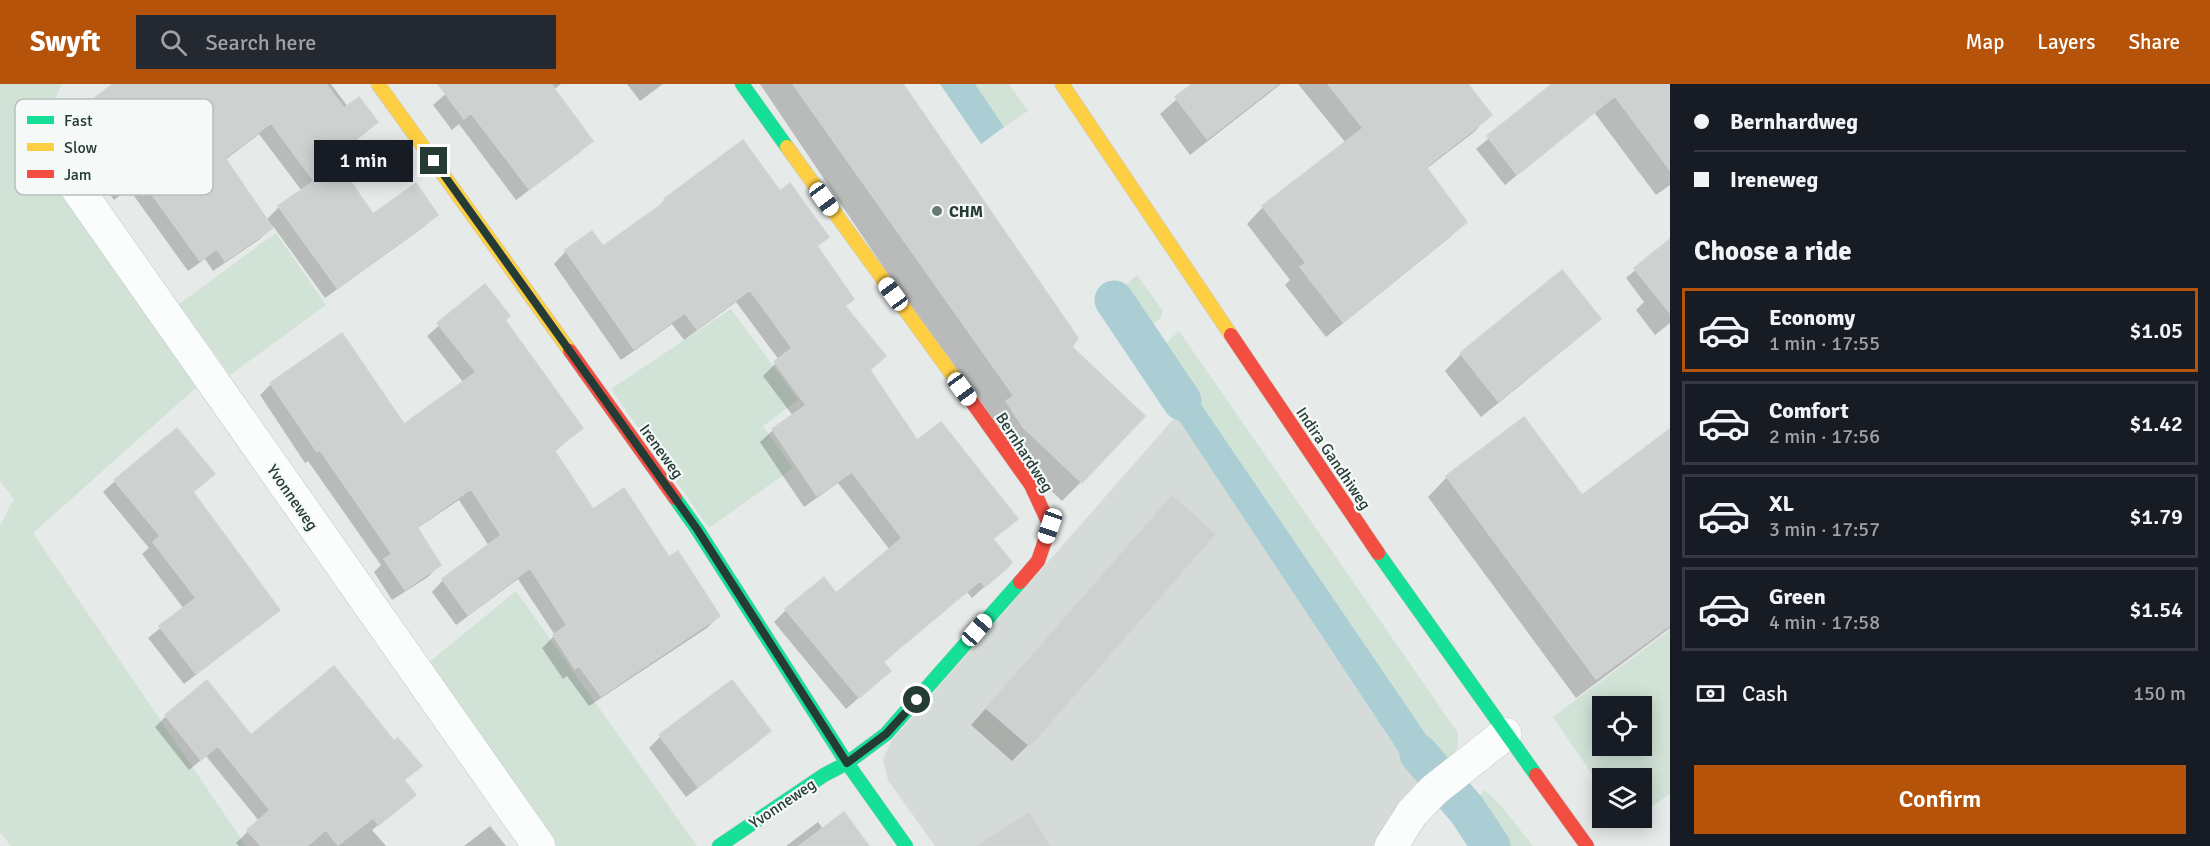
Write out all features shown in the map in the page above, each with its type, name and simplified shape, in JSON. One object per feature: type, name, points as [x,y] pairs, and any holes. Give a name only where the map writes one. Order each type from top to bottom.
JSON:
[{"type":"street","name":"Ireneweg","points":[[378,84],[697,529],[847,763],[906,846]]},
{"type":"street","name":"Bernhardweg","points":[[742,84],[1031,485],[1050,526],[1038,561],[886,734],[847,763]]},
{"type":"street","name":"Indira Gandhiweg","points":[[1062,84],[1400,585],[1587,846]]},
{"type":"street","name":"Yvonneweg","points":[[82,195],[539,846]]},
{"type":"street","points":[[1391,846],[1412,813],[1434,790],[1505,734]]},
{"type":"street","name":"Yvonneweg","points":[[720,846],[824,775],[847,763]]},
{"type":"shaded area","points":[[1176,416],[1418,781],[1388,818],[1373,846],[935,846],[888,780],[883,759],[892,740]]},
{"type":"green space","points":[[0,84],[62,84],[55,99],[15,99],[15,195],[66,195],[199,385],[33,533],[246,846],[11,846],[0,832],[0,526],[14,499],[0,481]]},
{"type":"green space","points":[[975,84],[1009,84],[1028,111],[1004,127]]},
{"type":"green space","points":[[276,233],[326,305],[230,375],[179,304]]},
{"type":"green space","points":[[1137,275],[1163,311],[1161,318],[1149,326],[1121,289]]},
{"type":"green space","points":[[731,309],[798,400],[763,426],[793,468],[709,528],[611,389]]},
{"type":"green space","points":[[1179,331],[1458,733],[1456,750],[1452,756],[1444,761],[1162,347]]},
{"type":"green space","points":[[516,591],[697,846],[552,846],[427,664]]},
{"type":"green space","points":[[1670,630],[1670,793],[1652,807],[1652,768],[1592,768],[1592,774],[1553,717]]},
{"type":"green space","points":[[1485,790],[1503,808],[1533,846],[1504,846],[1474,801]]},
{"type":"water","points":[[940,84],[975,84],[1004,127],[981,144]]},
{"type":"water","points":[[1121,289],[1149,326],[1126,344],[1099,308]]},
{"type":"water","points":[[1162,347],[1444,761],[1418,781],[1176,416],[1145,362]]},
{"type":"water","points":[[1474,801],[1504,846],[1477,846],[1456,815]]},
{"type":"building","points":[[113,84],[326,84],[344,108],[359,97],[378,122],[333,156],[373,214],[416,183],[438,215],[337,288],[278,206],[314,181],[271,123],[225,158],[273,228],[225,261],[217,249],[200,261],[153,195],[213,195],[213,99],[93,99]]},
{"type":"building","points":[[438,84],[551,84],[593,141],[529,189],[471,113],[464,119]]},
{"type":"building","name":"CHM","points":[[793,84],[903,84],[1078,338],[1072,347],[1145,416],[1082,483],[1023,427],[1006,401],[1014,396]]},
{"type":"building","points":[[1192,84],[1278,84],[1207,139],[1175,97]]},
{"type":"building","points":[[1328,84],[1468,84],[1492,115],[1426,167],[1467,222],[1343,322],[1300,267],[1306,263],[1262,206],[1363,128]]},
{"type":"building","points":[[1552,84],[1670,84],[1670,170],[1615,96],[1517,175],[1487,136]]},
{"type":"building","points":[[743,140],[780,191],[790,183],[829,237],[817,246],[854,299],[845,306],[886,356],[870,370],[917,440],[941,422],[1018,519],[993,539],[1012,562],[1007,568],[985,587],[980,581],[883,662],[891,671],[859,698],[785,609],[824,577],[836,593],[902,538],[852,472],[817,496],[772,429],[806,405],[774,362],[792,348],[750,290],[697,329],[685,313],[634,349],[565,250],[592,231],[603,246],[665,202],[664,199]]},
{"type":"building","points":[[1670,239],[1670,313],[1634,268]]},
{"type":"building","points":[[1562,270],[1601,319],[1498,401],[1460,353]]},
{"type":"building","points":[[485,284],[510,316],[505,320],[583,428],[554,450],[593,509],[624,488],[669,557],[678,551],[720,616],[601,696],[579,666],[575,669],[553,635],[567,625],[530,568],[468,615],[442,579],[501,535],[471,489],[417,527],[441,565],[405,590],[384,559],[392,554],[320,450],[317,452],[270,383],[342,333],[404,424],[476,372],[437,323]]},
{"type":"building","points":[[1524,417],[1582,495],[1670,429],[1670,625],[1596,679],[1446,476]]},
{"type":"building","points":[[177,428],[215,474],[193,492],[280,610],[196,674],[159,626],[196,598],[153,542],[160,536],[114,480]]},
{"type":"building","points":[[1172,496],[1215,534],[1030,746],[986,708]]},
{"type":"building","points":[[334,666],[394,741],[398,738],[422,766],[404,780],[416,795],[379,825],[373,818],[338,845],[326,830],[307,846],[261,846],[247,830],[270,810],[218,746],[201,760],[165,715],[207,680],[251,735]]},
{"type":"building","points":[[732,680],[771,731],[698,787],[659,735]]},
{"type":"building","points":[[844,812],[869,846],[799,846]]},
{"type":"building","points":[[1029,813],[1050,846],[977,846]]},
{"type":"waterway","points":[[1114,300],[1182,401]]},
{"type":"waterway","points":[[1419,754],[1467,810],[1491,846]]},
{"type":"traffic: fast","points":[[742,84],[787,147]]},
{"type":"traffic: fast","points":[[675,498],[847,763],[906,846]]},
{"type":"traffic: fast","points":[[1378,553],[1536,775]]},
{"type":"traffic: fast","points":[[719,846],[824,775],[847,763],[886,734],[1020,582]]},
{"type":"traffic: slow","points":[[378,84],[570,351]]},
{"type":"traffic: slow","points":[[1062,84],[1231,335]]},
{"type":"traffic: slow","points":[[787,147],[972,402]]},
{"type":"traffic: jam","points":[[1231,335],[1378,553]]},
{"type":"traffic: jam","points":[[570,351],[675,498]]},
{"type":"traffic: jam","points":[[972,402],[1031,485],[1050,526],[1038,561],[1020,582]]},
{"type":"traffic: jam","points":[[1536,775],[1587,846]]},
{"type":"place","name":"CHM","points":[[937,211]]},
{"type":"route","points":[[434,161],[697,529],[847,763],[886,734],[917,700]]}]
